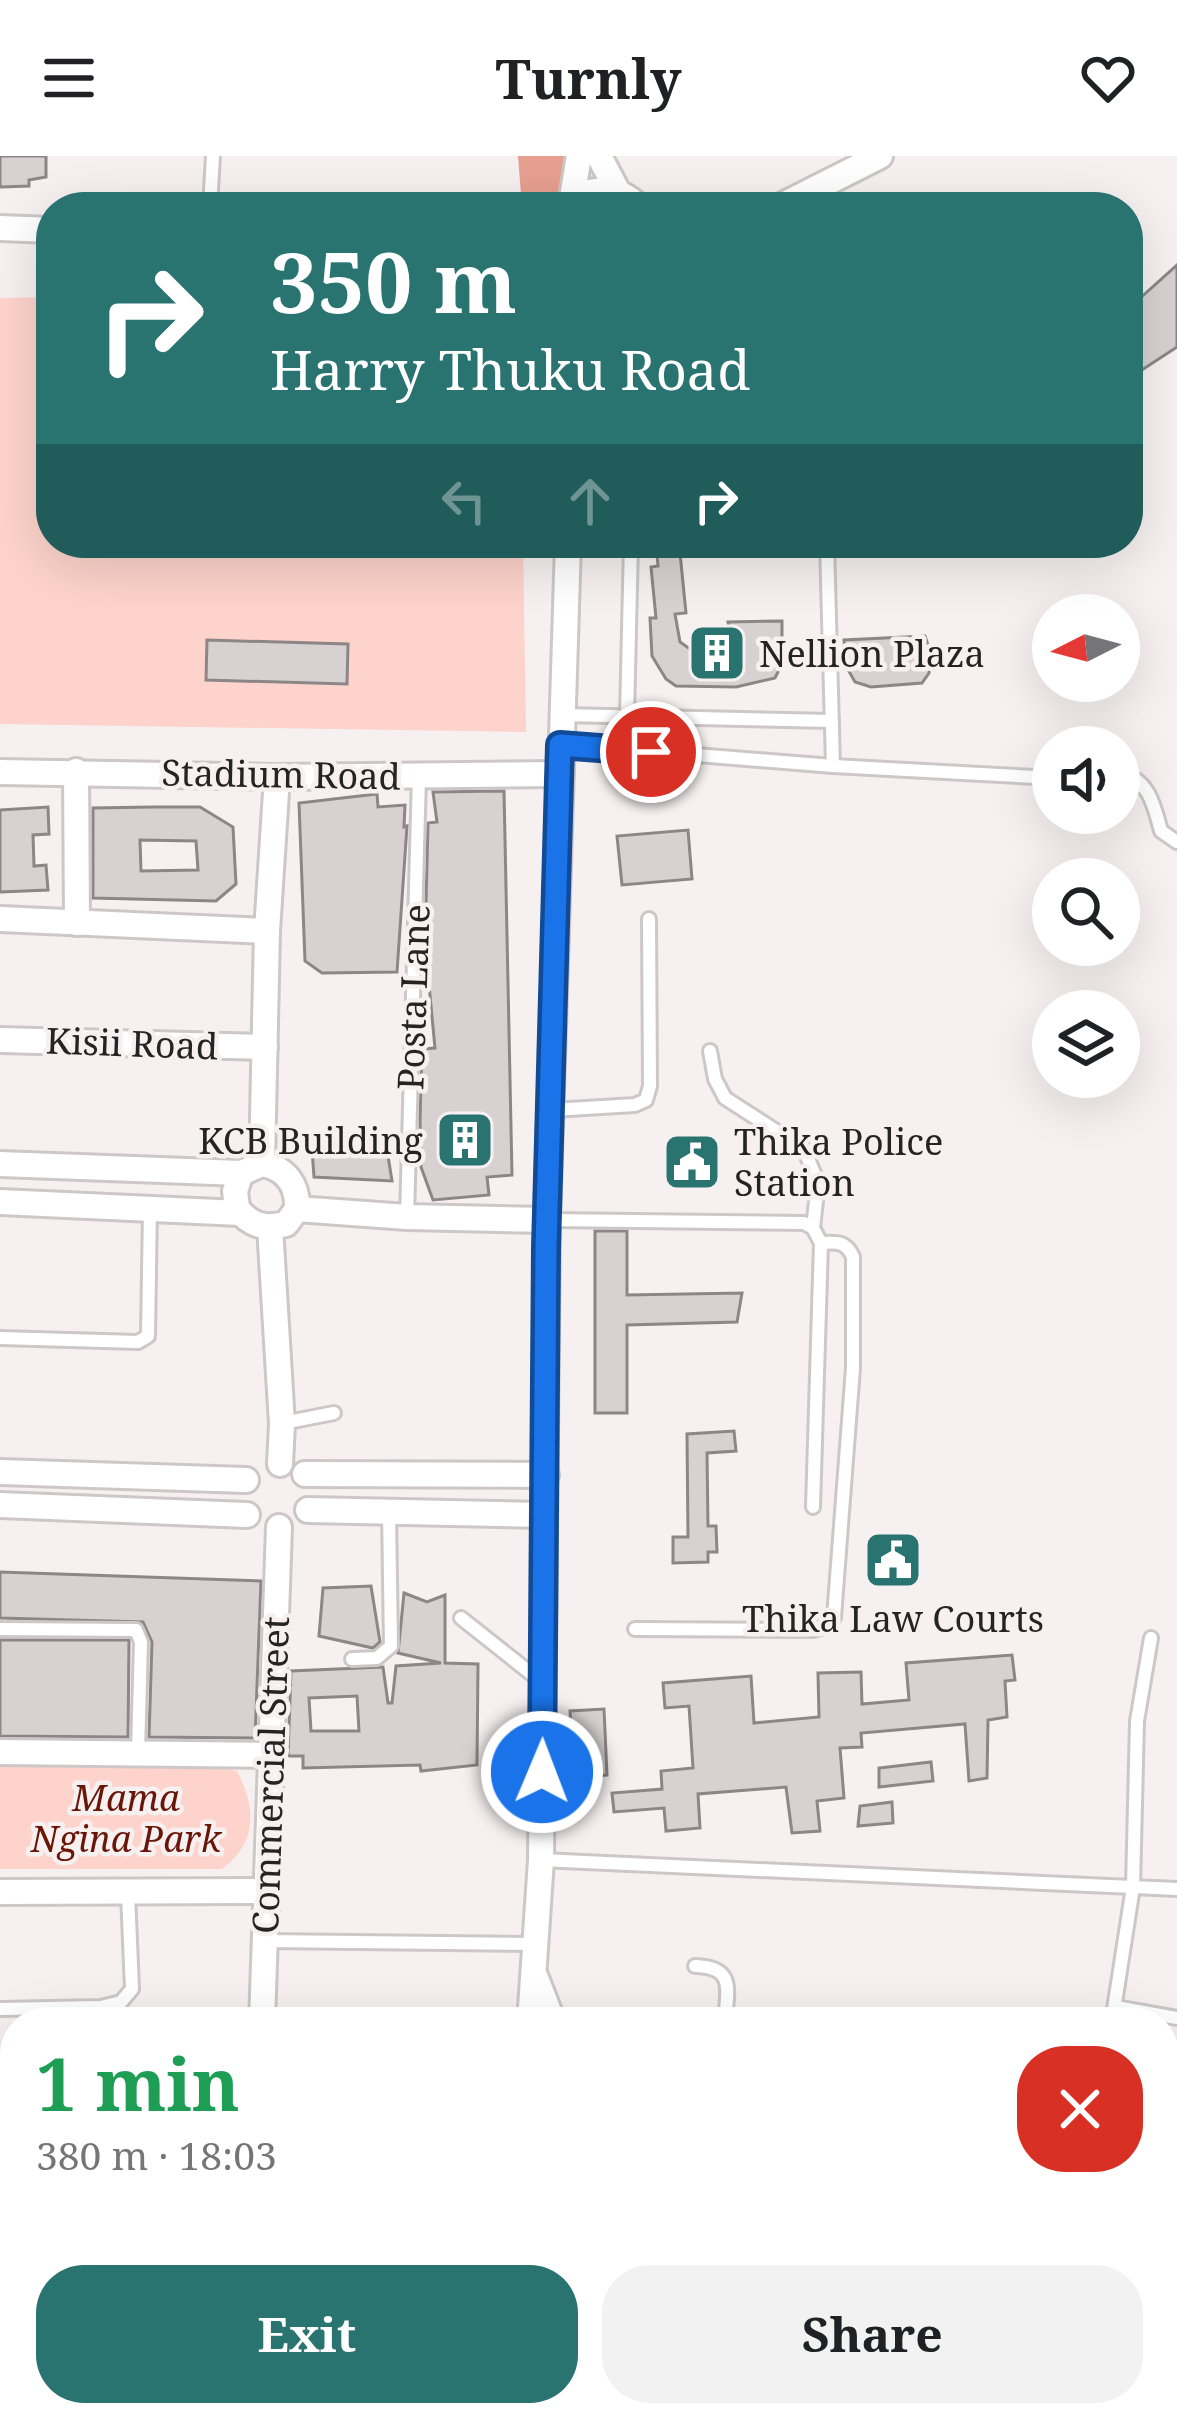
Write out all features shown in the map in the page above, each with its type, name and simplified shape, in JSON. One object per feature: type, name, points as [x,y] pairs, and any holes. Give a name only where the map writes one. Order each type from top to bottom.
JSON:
[{"type":"street","points":[[571,192],[579,156]]},
{"type":"street","points":[[599,156],[623,192]]},
{"type":"street","points":[[814,192],[880,156]]},
{"type":"street","points":[[0,228],[36,229]]},
{"type":"street","points":[[531,2007],[541,1860],[547,1220],[567,558]]},
{"type":"street","points":[[76,771],[77,923]]},
{"type":"street","name":"Stadium Road","points":[[0,772],[277,777],[561,774]]},
{"type":"street","points":[[0,1165],[252,1169],[279,1169],[297,1192],[291,1221],[270,1227],[255,1225],[241,1213],[235,1191],[252,1169],[265,1047],[277,777]]},
{"type":"street","points":[[0,919],[267,931]]},
{"type":"street","name":"Kisii Road","points":[[0,1040],[265,1047]]},
{"type":"street","points":[[0,1202],[241,1213]]},
{"type":"street","points":[[297,1209],[547,1220]]},
{"type":"street","points":[[270,1227],[282,1424],[280,1464]]},
{"type":"street","points":[[247,1515],[246,1480],[253,1471],[280,1464],[305,1474],[546,1475]]},
{"type":"street","points":[[0,1472],[246,1480]]},
{"type":"street","points":[[0,1505],[247,1515],[279,1527],[297,1522],[308,1510],[305,1474]]},
{"type":"street","points":[[308,1510],[543,1515]]},
{"type":"street","name":"Commercial Street","points":[[263,2007],[279,1527]]},
{"type":"street","points":[[0,1752],[271,1755]]},
{"type":"street","points":[[0,1892],[264,1891]]},
{"type":"street","points":[[533,1971],[547,2007]]},
{"type":"lane","points":[[211,192],[213,156]]},
{"type":"lane","points":[[627,716],[632,558]]},
{"type":"lane","points":[[827,558],[833,766]]},
{"type":"lane","points":[[561,715],[832,721]]},
{"type":"lane","points":[[560,745],[1032,777]]},
{"type":"lane","name":"Posta Lane","points":[[407,1217],[419,776]]},
{"type":"lane","points":[[1140,786],[1150,794],[1161,831],[1177,842]]},
{"type":"lane","points":[[552,1110],[634,1105],[646,1100],[650,1086],[649,919]]},
{"type":"lane","points":[[710,1051],[725,1098],[804,1149],[818,1183],[813,1228]]},
{"type":"lane","points":[[0,1338],[138,1342],[148,1336],[150,1207]]},
{"type":"lane","points":[[547,1220],[804,1223],[813,1228],[821,1243],[813,1508]]},
{"type":"lane","points":[[635,1629],[814,1630],[830,1625],[834,1618],[854,1369],[853,1256],[840,1242],[821,1243]]},
{"type":"lane","points":[[282,1424],[334,1413]]},
{"type":"lane","points":[[352,1659],[377,1658],[391,1646],[388,1510]]},
{"type":"lane","points":[[461,1618],[544,1684]]},
{"type":"lane","points":[[0,1629],[136,1630],[141,1642],[138,1752]]},
{"type":"lane","points":[[1115,2007],[1133,1887],[1137,1721],[1151,1638]]},
{"type":"lane","points":[[541,1860],[1177,1889]]},
{"type":"lane","points":[[101,2007],[121,2002],[132,1990],[128,1894]]},
{"type":"lane","points":[[265,1941],[534,1944]]},
{"type":"lane","points":[[695,1966],[709,1966],[724,1975],[726,2007]]},
{"type":"green space","points":[[36,297],[36,558],[523,558],[526,732],[0,724],[0,298]]},
{"type":"green space","name":"Mama Ngina Park","points":[[0,1765],[217,1766],[237,1771],[248,1798],[248,1836],[222,1869],[0,1869]]},
{"type":"shaded area","points":[[518,156],[572,156],[560,192],[521,192]]},
{"type":"building","points":[[0,156],[46,156],[46,177],[29,180],[29,186],[0,187]]},
{"type":"building","points":[[1177,265],[1177,347],[1143,369],[1143,296]]},
{"type":"building","name":"Nellion Plaza","points":[[657,558],[680,558],[686,613],[675,614],[680,642],[690,649],[733,647],[728,622],[782,621],[782,664],[775,678],[736,687],[676,686],[666,679],[652,656],[650,618],[656,618],[651,567],[658,566]]},
{"type":"building","points":[[925,636],[931,654],[929,673],[922,683],[871,687],[855,682],[846,666],[844,640]]},
{"type":"building","points":[[207,640],[348,644],[347,684],[206,680]]},
{"type":"building","points":[[504,791],[512,1175],[487,1177],[489,1195],[433,1200],[421,1167],[420,1120],[422,1049],[435,1048],[425,943],[428,823],[437,822],[433,792]]},
{"type":"building","points":[[377,794],[378,807],[405,805],[397,972],[322,973],[305,961],[299,803]]},
{"type":"building","points":[[48,807],[49,834],[33,835],[34,866],[46,865],[48,890],[0,892],[0,810]]},
{"type":"building","points":[[200,807],[233,827],[236,884],[216,901],[93,898],[93,808]],"holes":[[[140,840],[196,841],[198,870],[141,871]]]},
{"type":"building","points":[[688,830],[692,879],[622,885],[617,836]]},
{"type":"building","points":[[312,1149],[388,1156],[392,1181],[314,1177]]},
{"type":"building","points":[[595,1231],[627,1231],[627,1295],[742,1293],[737,1322],[627,1325],[627,1413],[595,1413]]},
{"type":"building","points":[[734,1431],[736,1451],[707,1453],[708,1526],[716,1526],[717,1552],[708,1552],[708,1562],[673,1563],[673,1537],[688,1537],[687,1434]]},
{"type":"building","points":[[0,1572],[261,1581],[255,1738],[149,1737],[152,1642],[143,1622],[0,1618]]},
{"type":"building","points":[[371,1586],[380,1642],[373,1648],[319,1636],[323,1588]]},
{"type":"building","points":[[404,1593],[427,1602],[445,1595],[445,1663],[478,1664],[477,1765],[421,1771],[420,1765],[303,1768],[303,1756],[288,1756],[291,1671],[383,1667],[388,1703],[392,1703],[396,1666],[441,1663],[398,1653]],"holes":[[[357,1696],[359,1731],[311,1731],[309,1698]]]},
{"type":"building","points":[[0,1640],[129,1640],[128,1737],[0,1736]]},
{"type":"building","points":[[1012,1655],[1015,1680],[1005,1681],[1007,1717],[988,1720],[987,1778],[969,1781],[965,1724],[861,1733],[862,1747],[840,1748],[844,1798],[817,1801],[820,1831],[792,1833],[786,1787],[698,1794],[700,1828],[666,1831],[664,1808],[614,1812],[612,1793],[662,1789],[661,1771],[693,1768],[689,1706],[665,1708],[663,1683],[751,1676],[754,1723],[819,1717],[818,1673],[861,1672],[862,1704],[909,1700],[906,1663]]},
{"type":"building","points":[[604,1709],[607,1775],[574,1777],[570,1711]]},
{"type":"building","points":[[931,1762],[933,1781],[879,1787],[879,1768]]},
{"type":"building","points":[[892,1802],[893,1823],[858,1826],[860,1806]]},
{"type":"place","name":"Nellion Plaza","points":[[717,653]]},
{"type":"place","name":"KCB Building","points":[[465,1140]]},
{"type":"place","name":"Thika Police Station","points":[[692,1162]]},
{"type":"place","name":"Thika Law Courts","points":[[893,1560]]},
{"type":"route","points":[[542,1772],[546,1248],[560,745],[651,752]]}]
